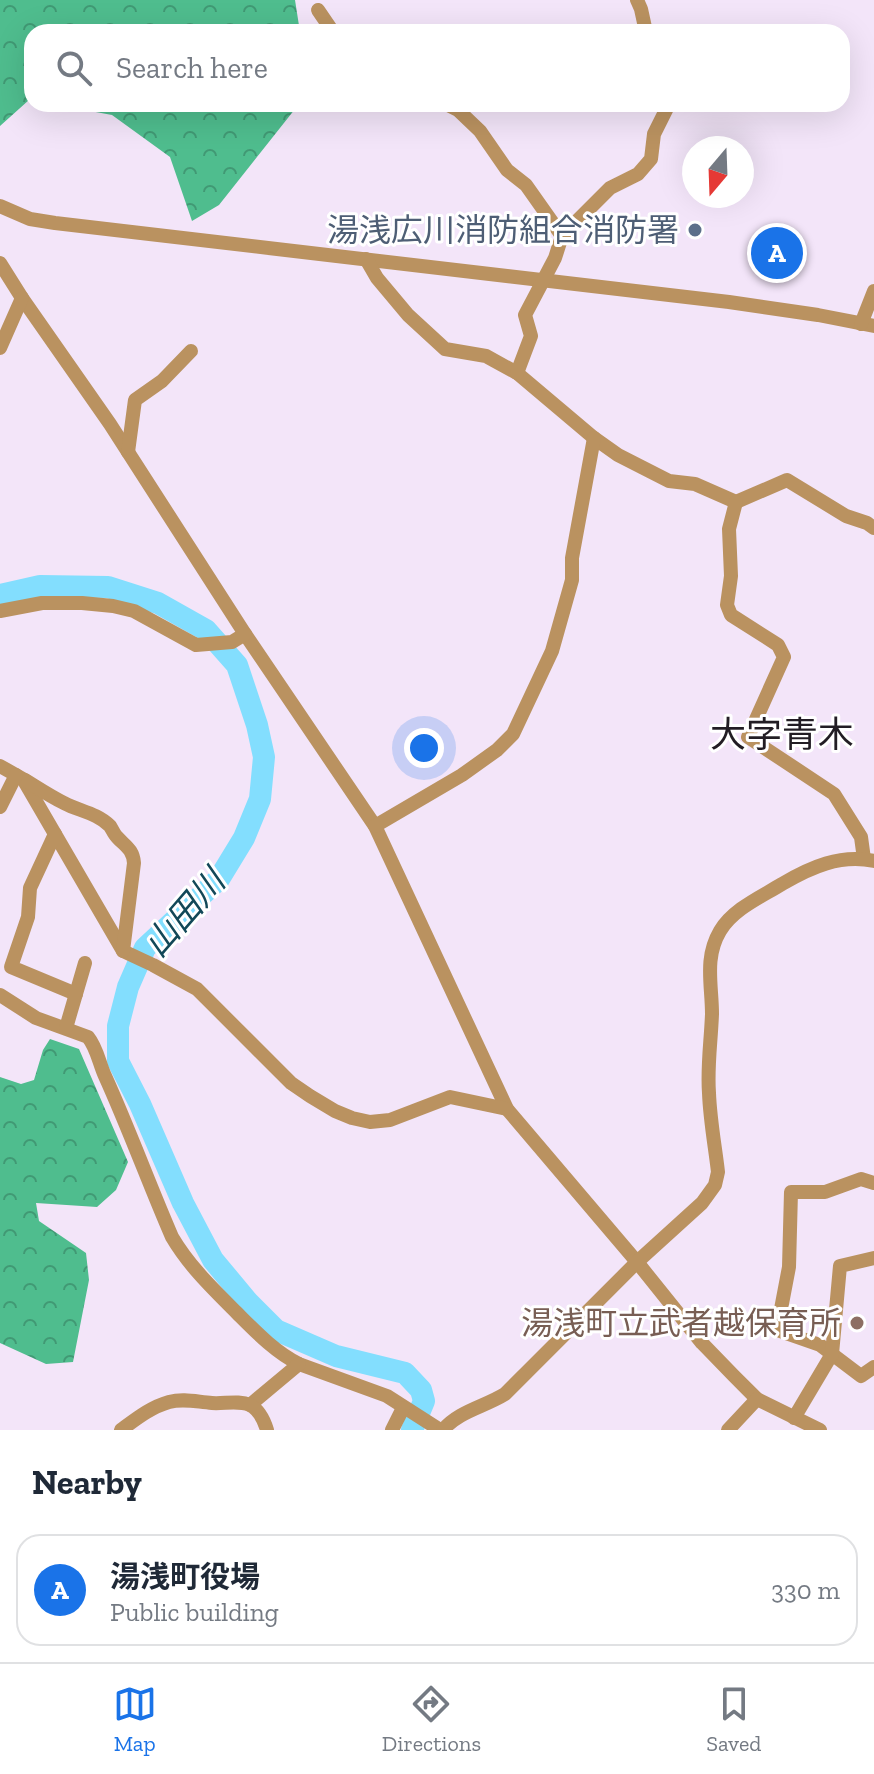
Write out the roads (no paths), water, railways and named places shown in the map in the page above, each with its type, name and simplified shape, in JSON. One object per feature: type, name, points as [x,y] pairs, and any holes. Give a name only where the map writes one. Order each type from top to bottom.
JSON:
[{"type":"street","points":[[637,0],[644,24]]},
{"type":"street","points":[[318,10],[328,24]]},
{"type":"street","points":[[460,112],[480,131],[507,170],[526,185],[562,236]]},
{"type":"street","points":[[517,373],[531,336],[525,315],[555,258],[562,236],[610,188],[638,174],[651,159],[654,134],[665,112]]},
{"type":"street","points":[[0,206],[30,219],[729,302],[868,325],[874,291]]},
{"type":"street","points":[[366,259],[377,278],[408,315],[445,349],[486,356],[517,373],[618,455],[669,481],[695,484],[736,502],[787,480],[846,516],[874,528]]},
{"type":"street","points":[[0,263],[375,826],[507,1109],[702,1343],[757,1399],[820,1430]]},
{"type":"street","points":[[0,348],[22,298]]},
{"type":"street","points":[[128,452],[135,400],[162,381],[191,351]]},
{"type":"street","points":[[375,826],[462,775],[497,750],[513,734],[552,651],[572,580],[572,558],[594,438]]},
{"type":"street","points":[[0,995],[25,1012],[88,1037],[92,1042],[164,1219],[182,1253],[197,1273],[278,1351],[299,1364],[387,1396],[439,1429],[505,1394],[637,1262],[702,1203],[717,1179],[708,1091],[712,1015],[709,973],[712,948],[721,929],[741,909],[812,868],[842,860],[869,860],[861,837],[834,794],[748,737],[784,657],[778,645],[731,615],[727,605],[731,576],[729,529],[736,502]]},
{"type":"street","points":[[0,611],[42,603],[82,603],[113,606],[145,615],[196,645],[232,642],[245,634]]},
{"type":"street","points":[[0,766],[49,796],[87,811],[106,823],[130,850],[134,863],[124,952]]},
{"type":"street","points":[[20,777],[124,952],[197,989],[291,1083],[352,1118],[370,1122],[390,1120],[450,1097],[507,1109]]},
{"type":"street","points":[[0,807],[20,777]]},
{"type":"street","points":[[55,834],[30,888],[28,917],[11,967],[76,994]]},
{"type":"street","points":[[66,1028],[85,963]]},
{"type":"street","points":[[874,1183],[861,1179],[825,1192],[791,1192],[789,1267],[777,1330],[820,1345],[861,1376],[874,1367]]},
{"type":"street","points":[[794,1418],[832,1354],[840,1266],[874,1258]]},
{"type":"street","points":[[250,1405],[299,1364]]},
{"type":"street","points":[[728,1430],[757,1399]]},
{"type":"street","points":[[121,1430],[151,1409],[172,1401],[193,1400],[250,1405],[264,1420],[267,1430]]},
{"type":"street","points":[[392,1430],[406,1409]]},
{"type":"waterway","name":"山田川","points":[[0,595],[40,586],[108,587],[158,603],[206,630],[237,665],[264,757],[260,799],[244,838],[219,879],[145,948],[128,987],[118,1026],[118,1061],[183,1203],[213,1260],[276,1330],[336,1356],[405,1373],[421,1390],[424,1401],[412,1430]]},
{"type":"place","name":"湯浅広川消防組合消防署","points":[[695,230]]},
{"type":"place","name":"湯浅町役場","points":[[777,253]]},
{"type":"place","name":"湯浅町立武者越保育所","points":[[857,1323]]},
{"type":"district","name":"大字青木","points":[[782,734]]}]
